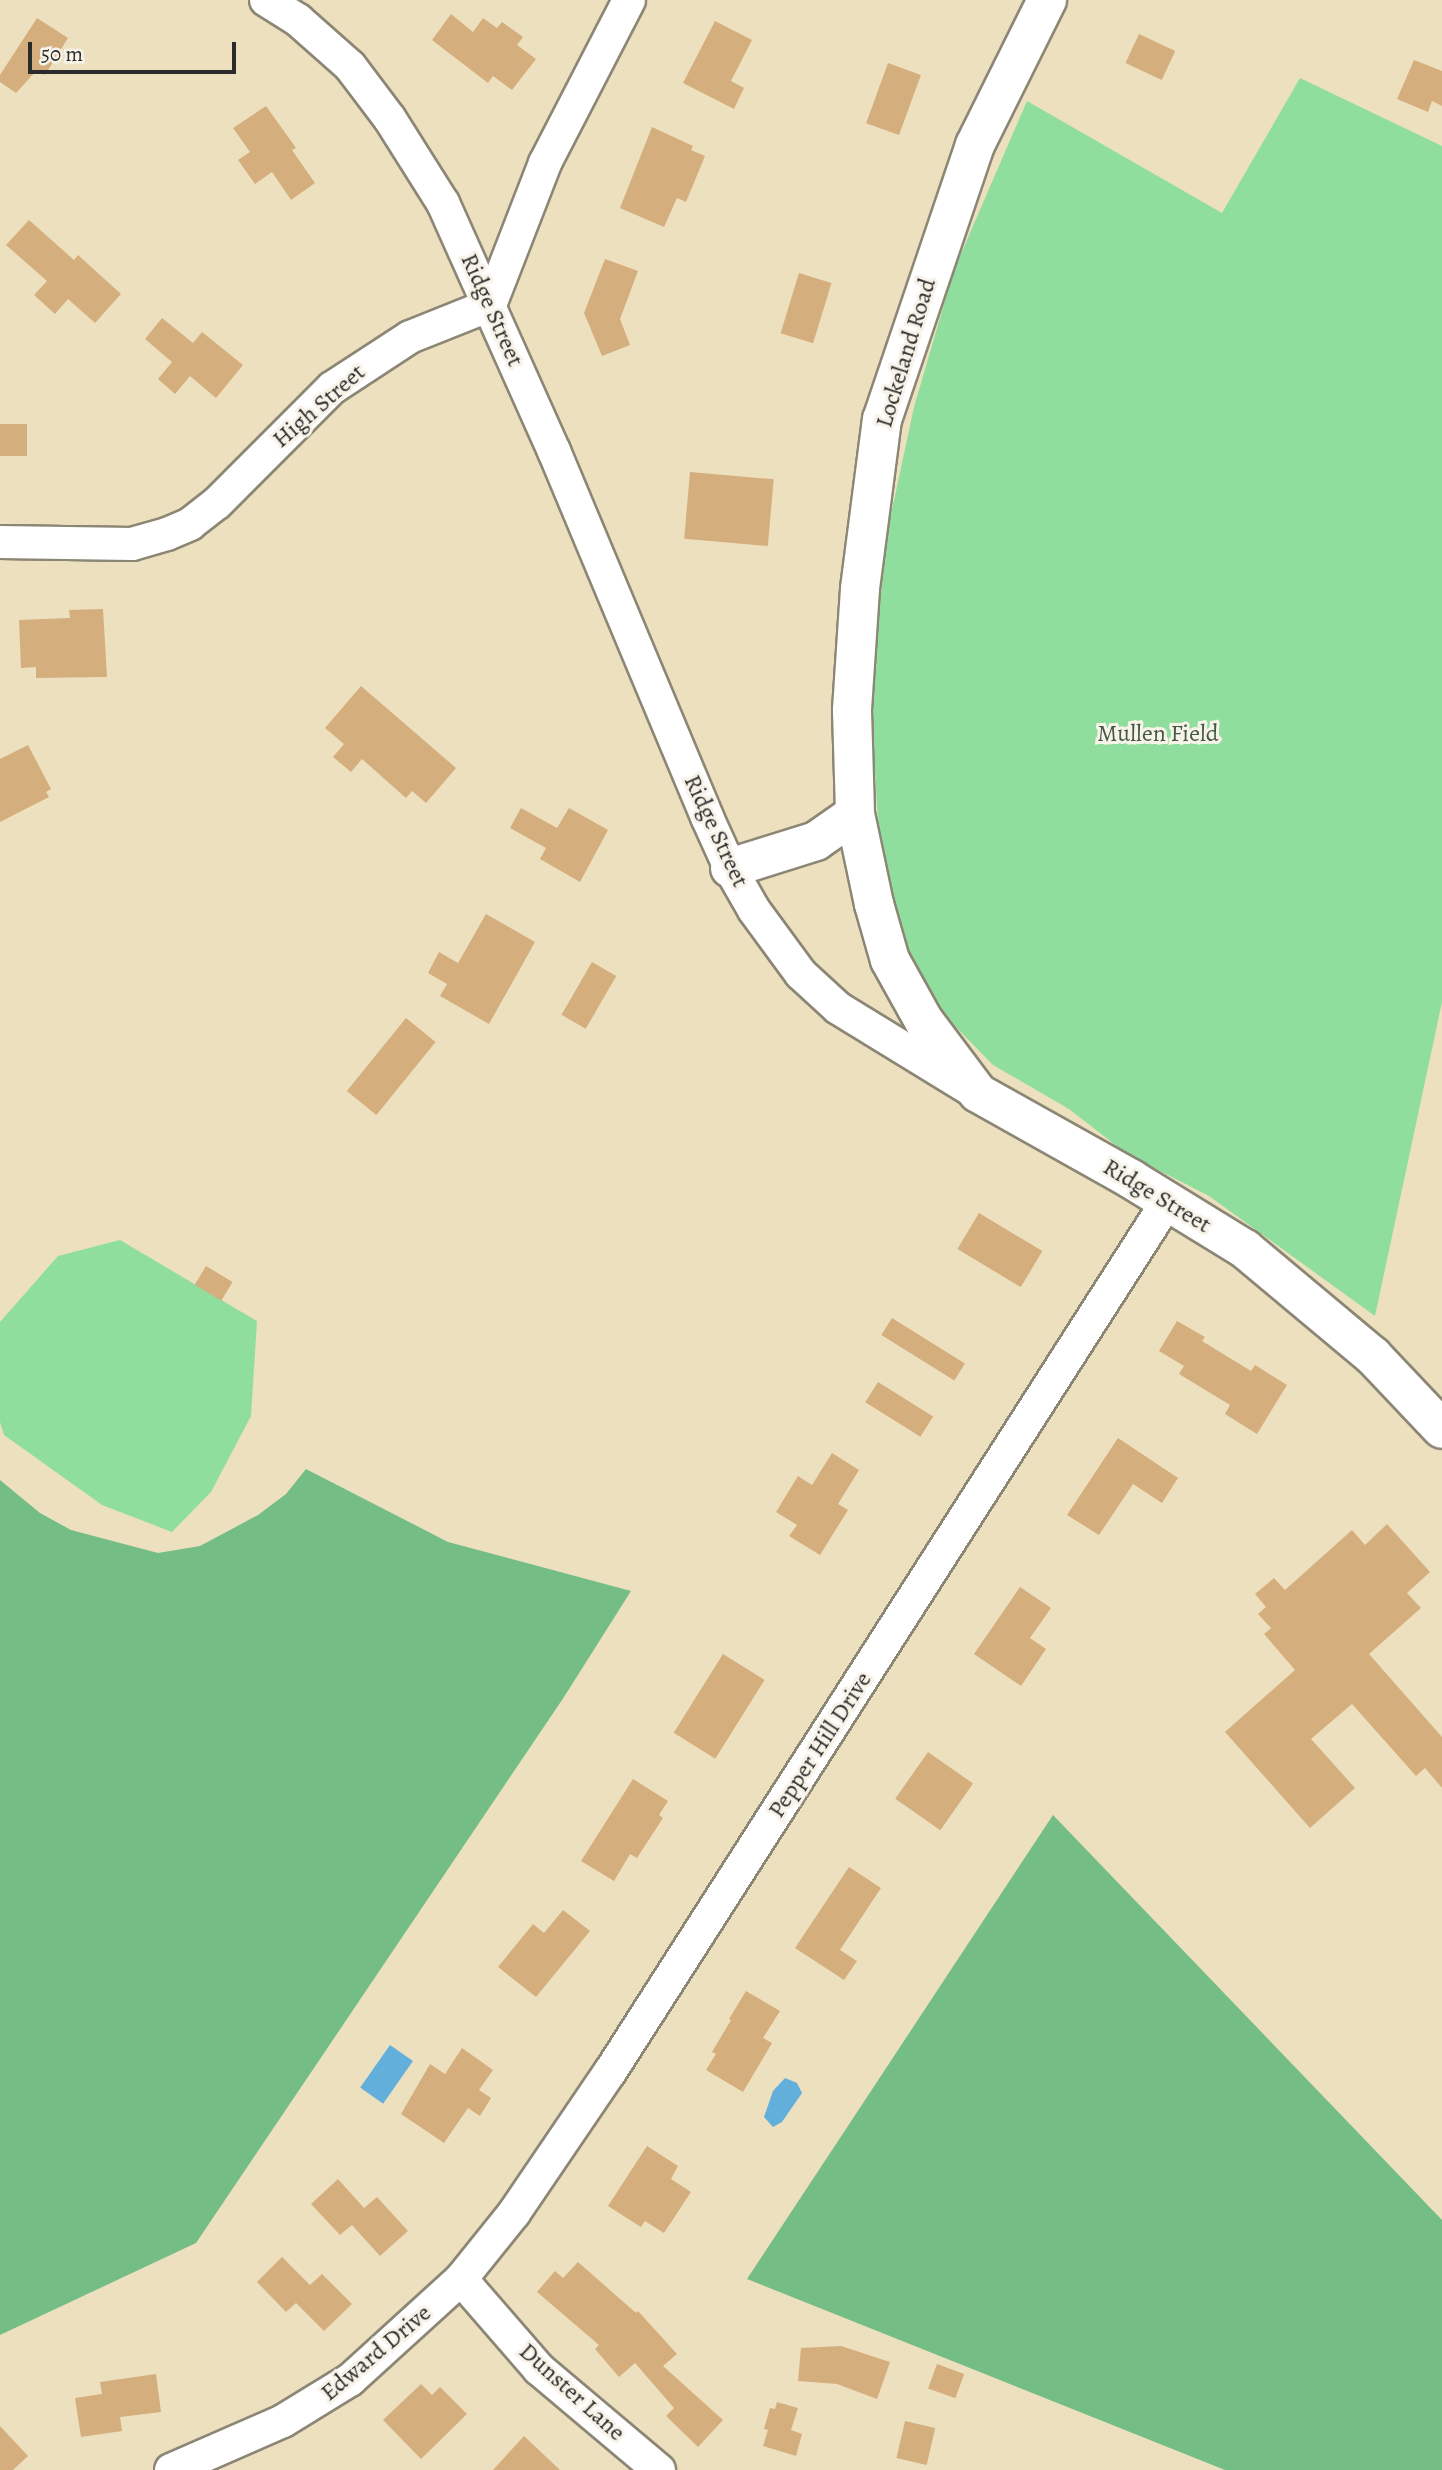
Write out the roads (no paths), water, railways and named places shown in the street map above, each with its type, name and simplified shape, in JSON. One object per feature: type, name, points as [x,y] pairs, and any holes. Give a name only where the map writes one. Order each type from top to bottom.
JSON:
[{"type":"main road","name":"Lockeland Road","points":[[978,1093],[924,1021],[890,960],[874,904],[855,814],[852,711],[860,589],[882,419],[975,145],[1048,0]]},
{"type":"main road","points":[[730,868],[816,841],[855,814]]},
{"type":"main road","name":"Ridge Street","points":[[978,1093],[1245,1249],[1373,1356],[1442,1429]]},
{"type":"street","name":"Ridge Street","points":[[266,0],[298,20],[350,66],[390,119],[443,203],[490,305],[730,868],[783,953],[801,974],[838,1008],[978,1093]]},
{"type":"street","points":[[490,305],[545,163],[629,0]]},
{"type":"street","name":"High Street","points":[[0,542],[132,544],[190,524],[217,503],[332,388],[410,337],[490,305]]},
{"type":"street","name":"Pepper Hill Drive","points":[[461,2279],[514,2213],[610,2072],[1167,1202]]},
{"type":"street","name":"Edward Drive","points":[[171,2470],[306,2409],[350,2380],[461,2279]]},
{"type":"street","name":"Dunster Lane","points":[[461,2279],[540,2369],[659,2470]]},
{"type":"water","points":[[390,2045],[413,2061],[383,2104],[360,2088]]},
{"type":"water","points":[[785,2078],[797,2083],[802,2093],[782,2122],[773,2127],[764,2117],[773,2091]]},
{"type":"park label","name":"Mullen Field","points":[[1158,734]]}]
